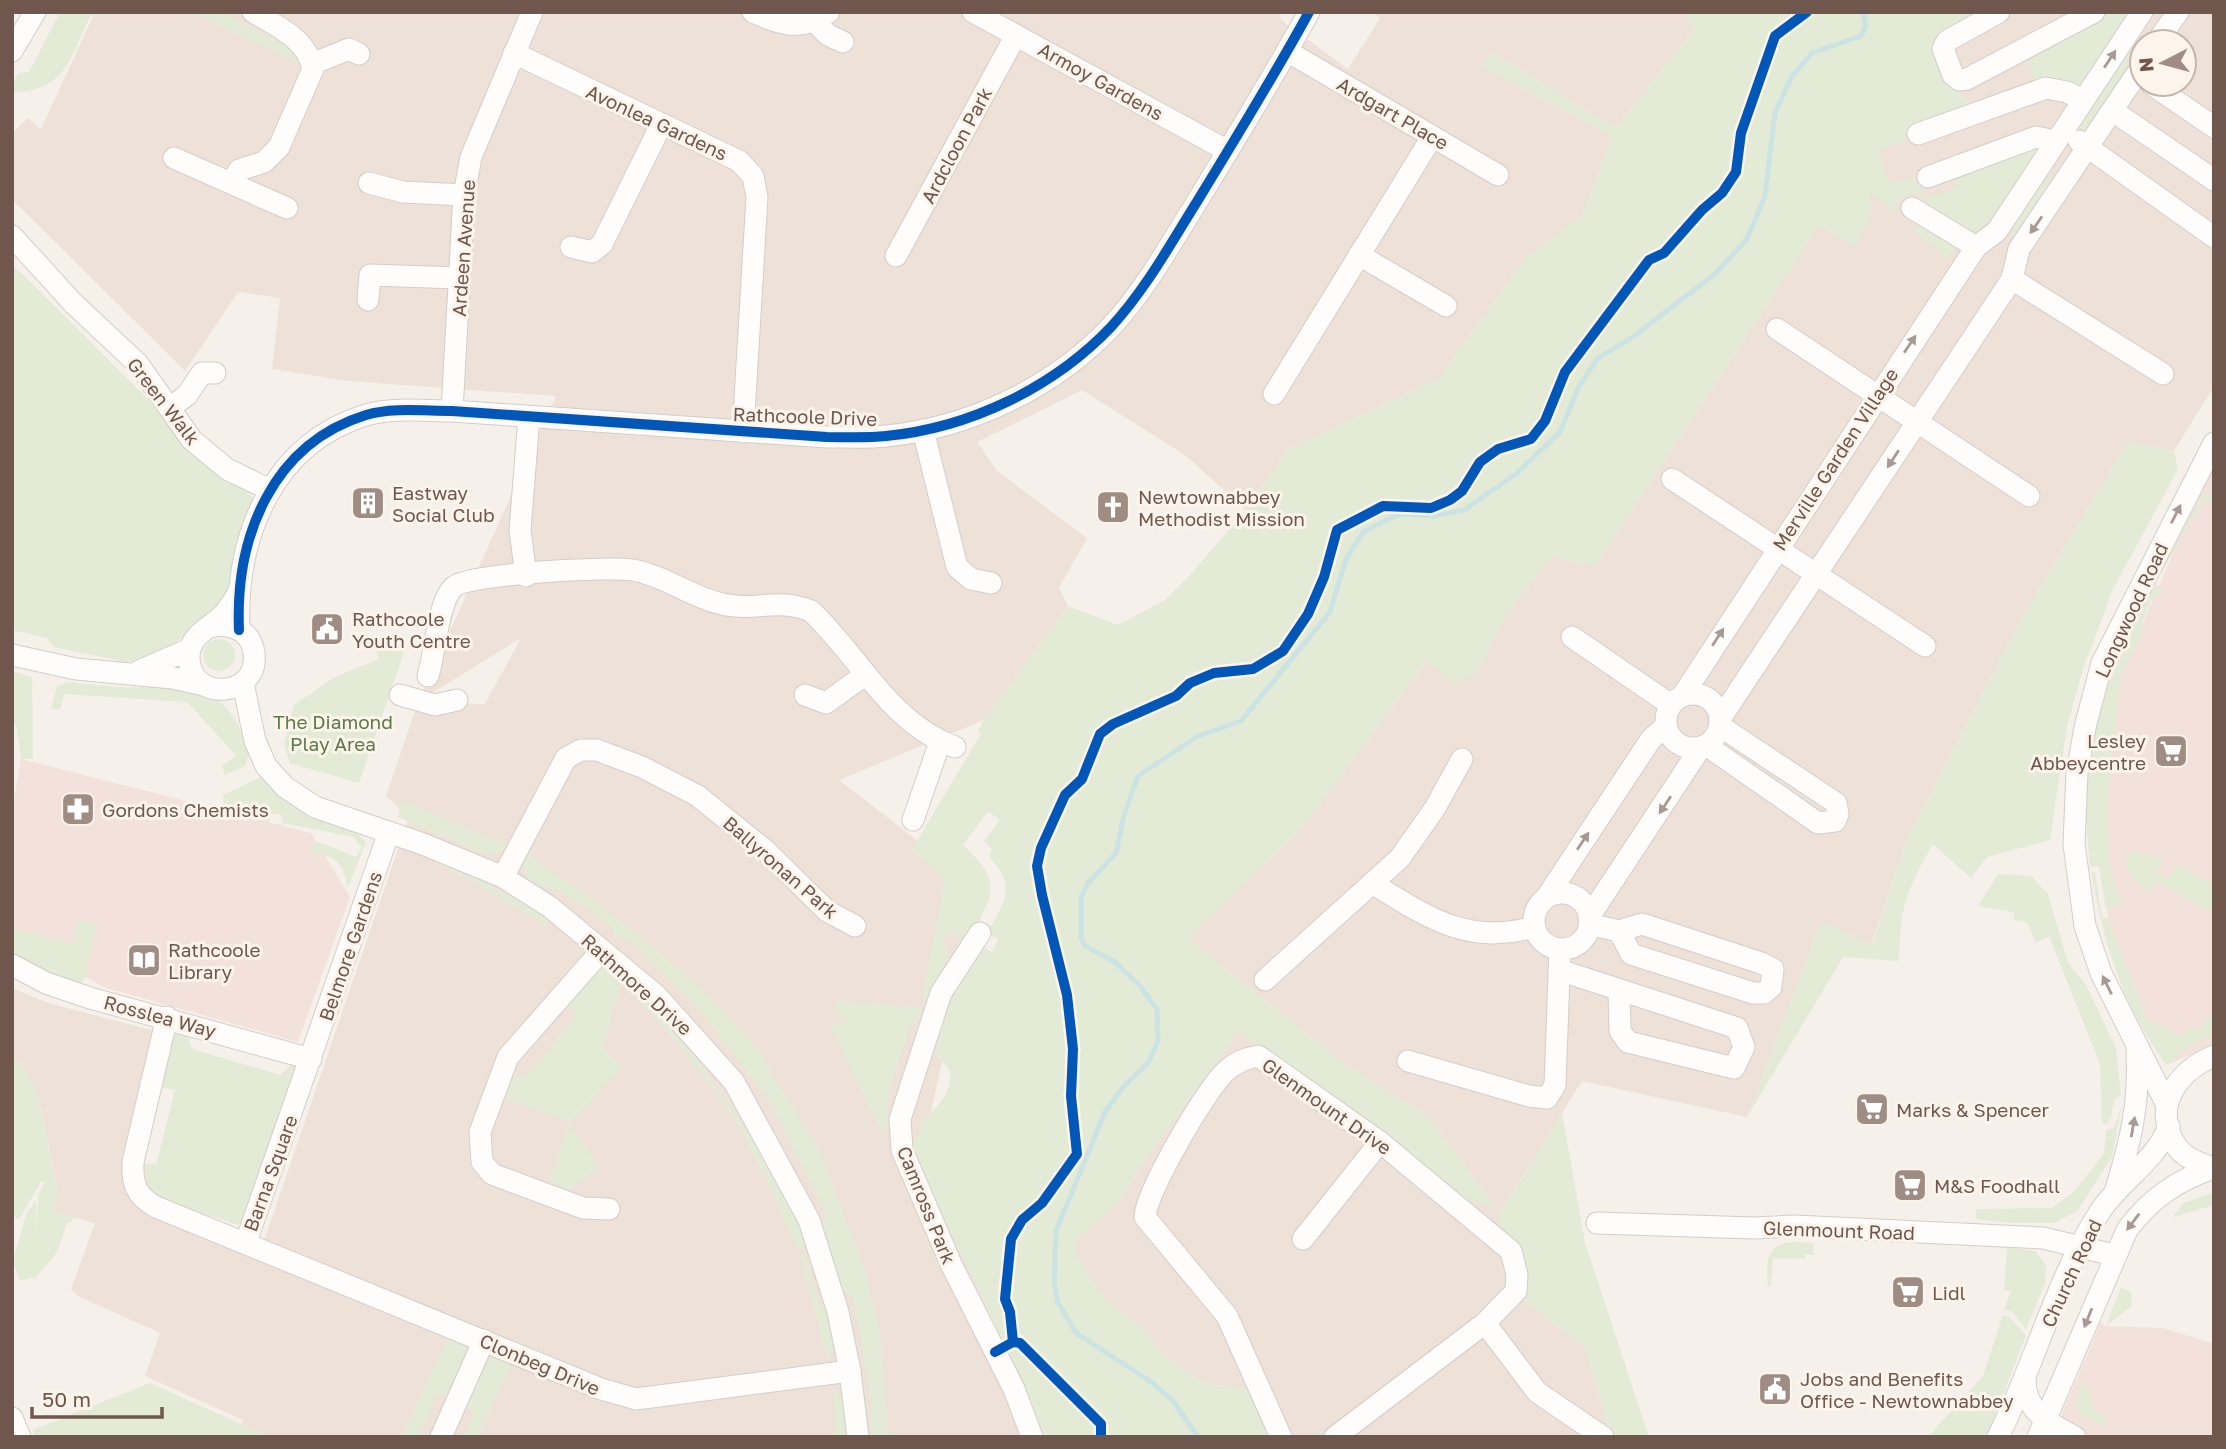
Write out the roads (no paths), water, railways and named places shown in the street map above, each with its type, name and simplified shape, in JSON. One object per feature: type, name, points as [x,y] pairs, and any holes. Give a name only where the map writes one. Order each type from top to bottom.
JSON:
[{"type":"street","points":[[12,51],[35,12]]},
{"type":"street","points":[[232,183],[239,170],[264,162],[279,147],[311,73],[312,64],[293,37],[253,12]]},
{"type":"street","name":"Ardeen Avenue","points":[[452,411],[464,195],[471,157],[532,12]]},
{"type":"street","points":[[753,12],[783,26],[800,27],[822,17],[828,35],[843,42]]},
{"type":"street","name":"Armoy Gardens","points":[[972,12],[1228,151]]},
{"type":"street","name":"Rathcoole Drive","points":[[239,630],[240,591],[253,532],[268,489],[298,452],[335,427],[368,415],[399,410],[452,411],[827,438],[885,436],[923,430],[984,412],[1021,395],[1058,371],[1111,327],[1148,279],[1228,151],[1308,12]]},
{"type":"street","points":[[1999,12],[1948,41],[1943,49],[1953,75],[1959,80],[1967,79],[2095,12]]},
{"type":"street","name":"Ardcloon Park","points":[[896,256],[1016,34]]},
{"type":"street","name":"Merville Garden Village","points":[[1677,700],[1876,394],[1976,247],[1997,230],[2083,100],[2128,48]]},
{"type":"street","points":[[312,64],[349,49],[359,54]]},
{"type":"street","name":"Ardgart Place","points":[[1287,51],[1498,175]]},
{"type":"street","name":"Avonlea Gardens","points":[[514,53],[739,161],[753,176],[758,197],[743,432]]},
{"type":"street","points":[[1919,134],[2046,88],[2067,92],[2083,100]]},
{"type":"street","points":[[1677,700],[1665,726],[1651,739],[1536,911],[1534,927],[1543,942],[1560,949],[1580,942],[1589,920],[2012,279],[2019,249],[2128,93]]},
{"type":"street","points":[[2174,98],[2214,127]]},
{"type":"street","points":[[2113,111],[2214,180]]},
{"type":"street","points":[[571,247],[592,252],[602,244],[661,125]]},
{"type":"street","points":[[1928,177],[2036,138],[2059,136],[2089,148],[2214,237]]},
{"type":"street","points":[[1274,394],[1432,137]]},
{"type":"street","points":[[174,158],[287,208]]},
{"type":"street","points":[[2041,162],[2066,182]]},
{"type":"street","points":[[369,183],[403,192],[464,195]]},
{"type":"street","points":[[1912,208],[1976,247]]},
{"type":"street","points":[[1997,230],[2019,249]]},
{"type":"street","name":"Green Walk","points":[[12,236],[73,303],[138,364],[186,433],[204,451],[227,469],[268,489]]},
{"type":"street","points":[[1359,256],[1446,306]]},
{"type":"street","points":[[368,300],[370,275],[460,278]]},
{"type":"street","points":[[2012,279],[2163,374]]},
{"type":"street","points":[[1777,328],[2029,496]]},
{"type":"street","points":[[170,408],[187,395],[203,371]]},
{"type":"street","points":[[526,576],[520,530],[529,417]]},
{"type":"street","points":[[923,430],[957,567],[971,579],[991,583]]},
{"type":"street","name":"Longwood Road","points":[[2167,1104],[2101,973],[2085,926],[2074,844],[2077,772],[2102,663],[2214,443]]},
{"type":"street","points":[[1672,479],[1925,646]]},
{"type":"street","points":[[428,676],[448,592],[456,584],[476,578],[526,576],[583,567],[624,569],[658,577],[724,605],[793,604],[811,611],[828,627],[908,720],[948,744],[913,820]]},
{"type":"street","name":"Rathcoole Drive","points":[[210,627],[228,609],[240,591]]},
{"type":"street","points":[[12,655],[76,669],[123,675],[173,678],[224,691],[243,683],[254,666],[255,655],[253,645],[239,630],[220,625],[201,632],[190,649],[158,665],[123,675]]},
{"type":"street","points":[[1572,637],[1677,700],[1705,696],[1718,710],[1720,723],[1836,803],[1838,814],[1835,821],[1818,823],[1704,746],[1681,746],[1671,737],[1665,726]]},
{"type":"street","points":[[190,649],[191,669],[209,687]]},
{"type":"street","points":[[805,695],[826,703],[866,674]]},
{"type":"street","name":"Rathmore Drive","points":[[243,683],[251,729],[266,766],[285,787],[315,807],[389,832],[503,877],[550,907],[685,1024],[734,1082],[809,1220],[838,1312],[850,1371],[858,1437]]},
{"type":"street","name":"Rathmore Drive","points":[[209,687],[232,705],[251,729]]},
{"type":"street","points":[[400,695],[435,705],[457,700]]},
{"type":"street","name":"Ballyronan Park","points":[[503,877],[566,758],[581,750],[597,750],[642,767],[698,796],[766,850],[827,911],[855,926]]},
{"type":"street","points":[[1265,980],[1400,858],[1436,808],[1462,759]]},
{"type":"street","name":"Belmore Gardens","points":[[310,1059],[389,832]]},
{"type":"street","points":[[1372,883],[1441,923],[1473,932],[1498,934],[1534,927]]},
{"type":"street","points":[[1546,898],[1560,893],[1573,895],[1584,904],[1589,920]]},
{"type":"street","points":[[1589,920],[1619,931],[1642,924],[1761,963],[1773,969],[1771,988],[1764,993],[1753,993],[1631,954],[1619,931]]},
{"type":"street","name":"Camross Park","points":[[980,933],[937,1004],[900,1119],[899,1132],[902,1150],[951,1264],[1014,1390],[1032,1437]]},
{"type":"street","points":[[1408,1062],[1529,1096],[1548,1097],[1555,1085],[1560,949]]},
{"type":"street","points":[[602,950],[508,1057],[480,1132],[479,1149],[482,1162],[492,1174],[583,1209],[609,1209]]},
{"type":"street","name":"Rosslea Way","points":[[12,965],[67,990],[310,1059]]},
{"type":"street","points":[[1559,970],[1737,1028],[1744,1047],[1739,1064],[1734,1068],[1628,1042],[1620,1031],[1619,991]]},
{"type":"street","name":"Barna Square","points":[[167,1017],[134,1162],[132,1183],[142,1199],[156,1207],[246,1242],[310,1059]]},
{"type":"street","points":[[2115,1193],[2134,1123],[2138,1076],[2136,1046]]},
{"type":"street","name":"Glenmount Drive","points":[[1281,1437],[1227,1316],[1145,1217],[1145,1206],[1170,1157],[1222,1074],[1241,1059],[1258,1056],[1380,1142],[1511,1251],[1517,1275],[1516,1291],[1485,1323],[1335,1437]]},
{"type":"street","points":[[2213,1168],[2184,1154],[2175,1145],[2169,1126],[2167,1104],[2177,1080],[2196,1064],[2214,1056]]},
{"type":"street","name":"Church Road","points":[[1998,1437],[2080,1248],[2099,1212],[2152,1157],[2169,1126]]},
{"type":"street","points":[[1303,1239],[1380,1142]]},
{"type":"street","name":"Church Road","points":[[2040,1424],[2113,1255],[2127,1230],[2151,1202],[2190,1177],[2213,1168]]},
{"type":"street","name":"Glenmount Road","points":[[1597,1223],[1755,1228],[1794,1226],[2043,1238],[2113,1255]]},
{"type":"street","name":"Clonbeg Drive","points":[[246,1242],[601,1390],[636,1399],[850,1371]]},
{"type":"street","points":[[1485,1323],[1536,1392],[1603,1437]]},
{"type":"street","points":[[441,1437],[484,1340]]},
{"type":"street","points":[[2025,1375],[2027,1396],[2040,1424],[2074,1437]]},
{"type":"street","points":[[12,1418],[20,1437]]},
{"type":"street","points":[[2011,1437],[2040,1424]]},
{"type":"waterway","points":[[1198,1437],[1173,1401],[1150,1381],[1076,1333],[1058,1303],[1054,1282],[1056,1231],[1105,1112],[1124,1086],[1148,1063],[1158,1041],[1157,1009],[1140,986],[1115,962],[1085,946],[1081,937],[1081,897],[1088,883],[1116,853],[1124,815],[1138,776],[1198,736],[1241,721],[1330,612],[1346,559],[1364,531],[1399,514],[1434,516],[1464,510],[1516,474],[1560,432],[1578,388],[1597,359],[1634,336],[1715,274],[1747,239],[1765,196],[1775,112],[1793,75],[1812,53],[1861,36],[1866,26],[1863,12]]},
{"type":"place","name":"Eastway Social Club","points":[[368,503]]},
{"type":"place","name":"Newtownabbey Methodist Mission","points":[[1113,507]]},
{"type":"place","name":"Rathcoole Youth Centre","points":[[327,629]]},
{"type":"place","name":"Lesley Abbeycentre","points":[[2171,751]]},
{"type":"place","name":"Gordons Chemists","points":[[78,809]]},
{"type":"place","name":"Rathcoole Library","points":[[144,960]]},
{"type":"place","name":"Marks & Spencer","points":[[1872,1109]]},
{"type":"place","name":"M&S Foodhall","points":[[1910,1185]]},
{"type":"place","name":"Lidl","points":[[1908,1292]]},
{"type":"place","name":"Jobs and Benefits Office - Newtownabbey","points":[[1775,1389]]},
{"type":"park label","name":"The Diamond Play Area","points":[[333,732]]}]
